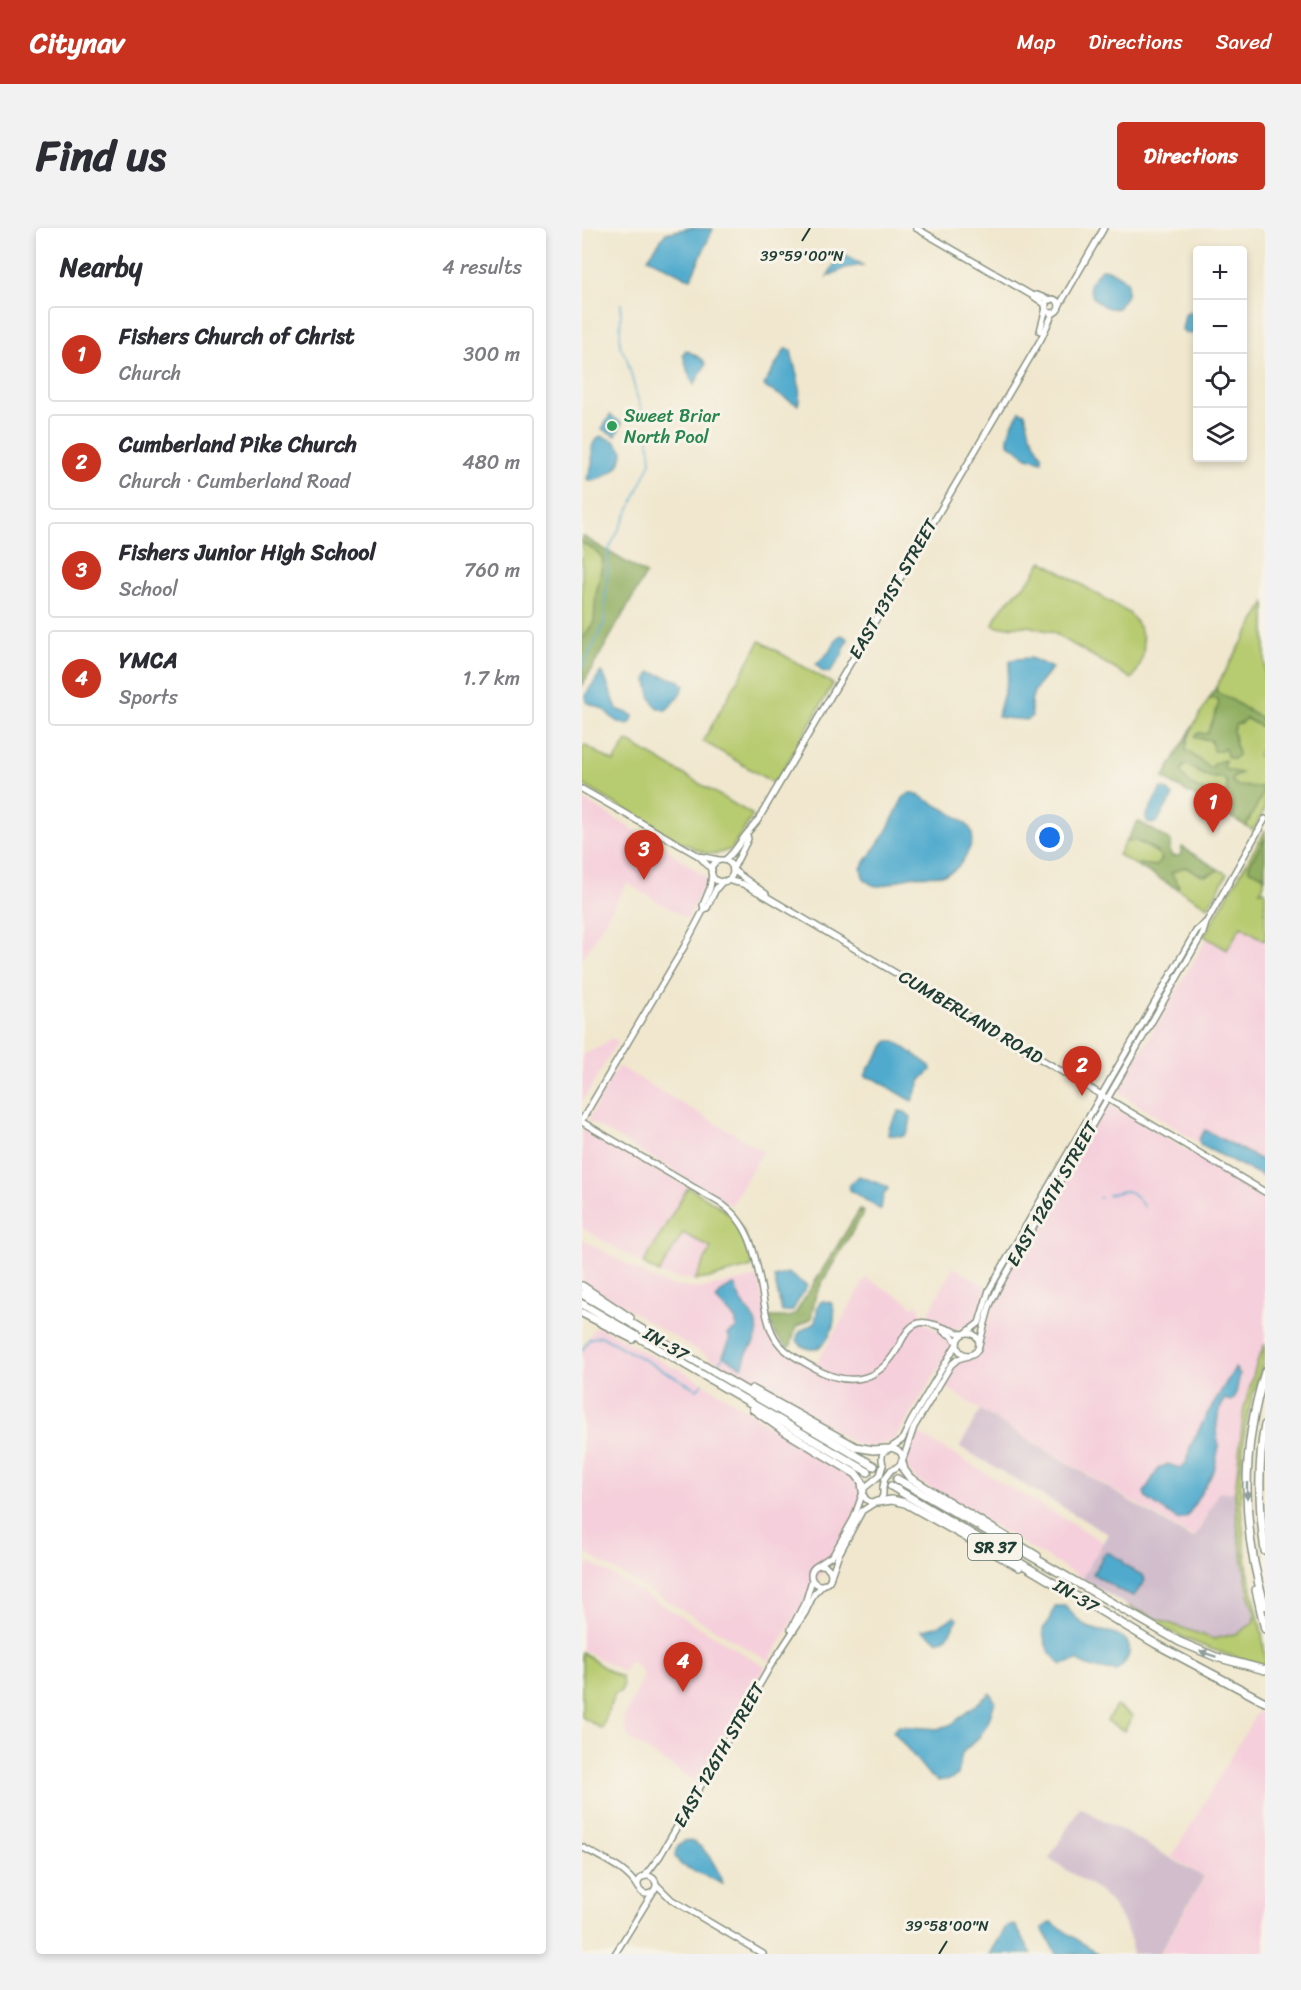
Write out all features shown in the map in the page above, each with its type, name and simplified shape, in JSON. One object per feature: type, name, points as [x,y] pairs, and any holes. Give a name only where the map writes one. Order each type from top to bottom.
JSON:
[{"type":"highway","points":[[582,1286],[656,1338]]},
{"type":"highway","name":"IN-37","points":[[582,1294],[874,1466]]},
{"type":"highway","name":"IN-37","points":[[582,1304],[868,1472]]},
{"type":"highway","points":[[582,1313],[676,1359]]},
{"type":"highway","points":[[706,1368],[801,1415],[856,1447],[866,1450],[888,1449]]},
{"type":"highway","points":[[1265,1372],[1254,1414],[1247,1465],[1248,1525],[1258,1600],[1265,1629]]},
{"type":"highway","points":[[714,1382],[781,1429],[856,1474],[862,1482],[863,1492]]},
{"type":"highway","points":[[1265,1425],[1260,1462],[1260,1505],[1265,1551]]},
{"type":"highway","points":[[902,1461],[904,1470],[910,1478],[990,1526],[1082,1586]]},
{"type":"highway","name":"IN-37","points":[[897,1479],[1192,1648],[1265,1670]]},
{"type":"highway","name":"IN-37","points":[[887,1486],[1164,1648],[1265,1702]]},
{"type":"highway","points":[[876,1502],[892,1500],[905,1503],[1092,1606]]},
{"type":"highway","points":[[1260,1505],[1265,1534]]},
{"type":"highway","points":[[1255,1569],[1265,1606]]},
{"type":"main road","points":[[916,228],[1033,296],[1053,313]]},
{"type":"main road","points":[[1033,296],[1052,300],[1059,306],[1104,228]]},
{"type":"main road","points":[[1046,307],[1068,289]]},
{"type":"main road","name":"EAST 131ST STREET","points":[[722,860],[734,853],[743,837],[747,836],[758,820],[1059,306]]},
{"type":"main road","name":"EAST 131ST STREET","points":[[1038,341],[1046,307]]},
{"type":"main road","points":[[582,789],[699,856],[730,863],[733,869],[731,877],[717,888],[707,908],[704,909],[582,1121],[720,1203],[736,1215],[750,1238],[771,1331],[781,1346],[796,1357],[833,1377],[852,1380],[864,1378],[875,1373],[890,1360],[913,1325],[922,1322],[975,1336],[979,1345],[976,1352],[958,1359],[951,1365],[914,1427],[899,1467],[891,1470],[885,1478],[887,1486],[882,1497],[862,1511],[838,1556],[829,1581],[823,1585],[816,1584],[812,1580],[812,1571],[836,1551],[854,1518],[865,1486],[881,1473],[882,1455],[902,1440],[956,1344],[964,1334]]},
{"type":"main road","name":"EAST 126TH STREET","points":[[979,1345],[995,1293],[1196,931],[1206,923],[1265,819]]},
{"type":"main road","name":"EAST 131ST STREET","points":[[733,869],[748,839],[747,836]]},
{"type":"main road","points":[[699,856],[715,879],[725,881]]},
{"type":"main road","points":[[704,909],[703,905],[710,888],[714,863],[722,860]]},
{"type":"main road","name":"CUMBERLAND ROAD","points":[[733,869],[762,890],[769,898]]},
{"type":"main road","name":"CUMBERLAND ROAD","points":[[725,881],[743,884],[769,898],[1265,1192]]},
{"type":"main road","name":"EAST 126TH STREET","points":[[964,1334],[979,1323],[989,1290],[1104,1096]]},
{"type":"main road","points":[[934,1325],[952,1336],[959,1352],[968,1356]]},
{"type":"main road","points":[[888,1449],[899,1451],[902,1461]]},
{"type":"main road","points":[[863,1492],[866,1500],[876,1502]]},
{"type":"main road","points":[[818,1565],[827,1567],[831,1576]]},
{"type":"main road","name":"EAST 126TH STREET","points":[[644,1877],[660,1856],[778,1654],[806,1600],[812,1580]]},
{"type":"main road","name":"EAST 126TH STREET","points":[[778,1654],[805,1613],[814,1594],[823,1585]]},
{"type":"main road","points":[[582,1847],[617,1868],[633,1880],[639,1890],[646,1895],[652,1893],[672,1900],[763,1954]]},
{"type":"main road","name":"EAST 126TH STREET","points":[[656,1883],[655,1872],[660,1856]]},
{"type":"main road","points":[[617,1868],[635,1876],[652,1877],[672,1900]]},
{"type":"main road","points":[[638,1915],[642,1900],[638,1882],[644,1877]]},
{"type":"main road","points":[[615,1954],[656,1883]]},
{"type":"shaded area","points":[[582,799],[651,838],[707,878],[688,919],[627,883],[582,960]]},
{"type":"shaded area","points":[[1241,926],[1265,941],[1265,1180],[1206,1147],[1119,1093],[1207,938],[1227,950]]},
{"type":"shaded area","points":[[611,1038],[618,1041],[582,1102],[582,1055],[602,1046]]},
{"type":"shaded area","points":[[618,1066],[763,1151],[731,1205],[588,1120]]},
{"type":"shaded area","points":[[1109,1104],[1265,1197],[1265,1344],[1257,1362],[1244,1408],[1235,1492],[1218,1493],[1194,1538],[980,1410],[943,1385],[956,1363],[979,1352],[998,1290],[1104,1107]]},
{"type":"shaded area","points":[[584,1128],[688,1187],[643,1264],[582,1228],[582,1132]]},
{"type":"shaded area","points":[[682,1232],[711,1248],[695,1280],[670,1277],[659,1273]]},
{"type":"shaded area","points":[[582,1239],[653,1279],[671,1286],[697,1289],[758,1277],[771,1331],[781,1346],[814,1368],[866,1278],[910,1303],[911,1307],[918,1305],[926,1324],[949,1336],[954,1344],[894,1441],[866,1448],[850,1441],[582,1282]]},
{"type":"shaded area","points":[[953,1267],[987,1287],[976,1321],[966,1330],[948,1328],[926,1319]]},
{"type":"shaded area","points":[[600,1327],[673,1368],[675,1366],[855,1478],[864,1503],[769,1661],[582,1551],[582,1348],[595,1328]]},
{"type":"shaded area","points":[[980,1410],[1189,1537],[1195,1538],[1218,1493],[1235,1492],[1238,1532],[1250,1599],[1255,1614],[1253,1623],[1238,1633],[1214,1639],[1128,1606],[1082,1578],[1108,1534],[960,1447]]},
{"type":"shaded area","points":[[917,1433],[1103,1542],[1082,1578],[916,1480],[901,1462]]},
{"type":"shaded area","points":[[590,1562],[766,1667],[697,1782],[634,1742],[626,1733],[624,1717],[641,1683],[643,1675],[641,1669],[631,1662],[623,1672],[582,1649],[582,1573]]},
{"type":"shaded area","points":[[1258,1711],[1265,1716],[1265,1954],[1160,1954],[1205,1877],[1172,1857]]},
{"type":"shaded area","points":[[1080,1807],[1204,1877],[1159,1954],[1132,1954],[1131,1941],[1124,1923],[1110,1902],[1100,1891],[1049,1859]]},
{"type":"green space","points":[[582,536],[646,574],[582,686],[582,640],[594,622],[596,595],[603,560],[597,552],[582,543]]},
{"type":"green space","points":[[582,543],[597,552],[603,560],[596,595],[594,622],[582,640]]},
{"type":"green space","points":[[1042,561],[1129,613],[1140,629],[1144,645],[1141,662],[1132,679],[1052,632],[1028,626],[998,627],[993,625],[1000,611],[1032,577]]},
{"type":"green space","points":[[1265,603],[1265,721],[1217,693],[1216,687]]},
{"type":"green space","points":[[760,641],[833,684],[775,784],[703,741]]},
{"type":"green space","points":[[1216,687],[1217,693],[1265,721],[1265,729],[1246,718],[1236,724],[1233,731],[1238,755],[1233,759],[1227,756],[1225,748],[1213,751],[1211,740],[1195,736],[1198,733],[1207,734],[1216,714],[1219,702],[1215,698],[1209,699]]},
{"type":"green space","points":[[1215,698],[1219,702],[1207,734],[1198,733],[1211,740],[1211,743],[1225,747],[1238,755],[1233,731],[1236,723],[1245,718],[1265,729],[1265,741],[1258,755],[1265,761],[1265,809],[1253,830],[1246,826],[1262,795],[1231,782],[1240,774],[1227,770],[1224,766],[1209,767],[1186,750],[1189,736],[1198,718],[1209,699]]},
{"type":"green space","points":[[1193,726],[1186,750],[1209,767],[1213,768],[1214,763],[1225,760],[1224,766],[1227,770],[1241,773],[1232,781],[1238,786],[1262,787],[1264,791],[1246,826],[1163,778]],"holes":[[[1187,764],[1209,777],[1223,778],[1227,782],[1227,793],[1220,797],[1218,791],[1201,790],[1191,785],[1181,771],[1184,765]]]},
{"type":"green space","points":[[627,741],[753,815],[732,849],[716,854],[705,853],[674,839],[582,784],[582,748],[584,745],[614,762]]},
{"type":"green space","points":[[1187,764],[1223,778],[1227,782],[1227,793],[1219,797],[1192,785],[1181,771]]},
{"type":"green space","points":[[1138,821],[1171,841],[1171,856],[1180,856],[1182,847],[1218,869],[1217,871],[1203,875],[1184,867],[1171,873],[1179,886],[1177,889],[1138,866],[1140,864],[1156,866],[1162,859],[1146,845],[1136,841],[1126,841]]},
{"type":"green space","points":[[1265,831],[1265,838],[1249,869],[1264,877],[1264,885],[1260,891],[1265,890],[1265,941],[1241,926],[1227,950],[1204,936]]},
{"type":"green space","points":[[1265,838],[1265,879],[1263,875],[1249,870],[1249,865]]},
{"type":"green space","points":[[1135,840],[1159,854],[1162,859],[1156,866],[1141,864],[1138,866],[1118,855],[1126,841]]},
{"type":"green space","points":[[1184,867],[1201,875],[1208,875],[1218,869],[1227,874],[1208,907],[1177,889],[1178,886],[1171,873]]},
{"type":"green space","points":[[688,1187],[713,1202],[733,1218],[746,1238],[752,1267],[695,1280],[711,1248],[683,1233],[659,1273],[643,1264]]},
{"type":"green space","points":[[860,1209],[864,1212],[815,1297],[811,1319],[796,1327],[791,1345],[787,1348],[775,1334],[769,1317],[789,1317],[795,1314]]},
{"type":"green space","points":[[1265,1344],[1262,1366],[1246,1424],[1241,1493],[1242,1522],[1250,1583],[1261,1630],[1265,1665],[1197,1644],[1166,1629],[1128,1606],[1214,1639],[1238,1633],[1253,1623],[1255,1614],[1250,1600],[1238,1532],[1235,1492],[1244,1408],[1257,1362]]},
{"type":"green space","points":[[582,1652],[622,1677],[623,1686],[621,1691],[614,1695],[602,1729],[582,1717]]},
{"type":"green space","points":[[1116,1706],[1133,1716],[1124,1731],[1107,1721]]},
{"type":"water","points":[[690,228],[713,229],[691,278],[648,258],[666,233]]},
{"type":"water","points":[[841,252],[863,265],[845,268],[827,277]]},
{"type":"water","points":[[1101,269],[1115,273],[1127,282],[1127,295],[1118,308],[1103,305],[1091,294],[1090,283]]},
{"type":"water","points":[[1189,311],[1193,314],[1193,334],[1185,333],[1182,330],[1185,315]]},
{"type":"water","points":[[785,349],[791,350],[798,378],[798,405],[764,385]]},
{"type":"water","points":[[686,350],[702,359],[706,364],[694,385],[683,354]]},
{"type":"water","points":[[1020,411],[1025,413],[1030,433],[1042,456],[1042,461],[1027,457],[1008,443],[1013,422]]},
{"type":"water","name":"Sweet Briar North Pool","points":[[610,415],[622,423],[616,436],[602,429]]},
{"type":"water","points":[[601,436],[614,441],[623,451],[622,457],[613,470],[592,481],[587,479],[592,464],[593,446]]},
{"type":"water","points":[[842,635],[848,639],[841,657],[829,673],[822,671],[816,664]]},
{"type":"water","points":[[1031,658],[1052,668],[1033,695],[1032,716],[1027,720],[998,716],[1010,661]]},
{"type":"water","points":[[601,672],[617,709],[633,715],[628,725],[616,721],[603,709],[586,702],[586,694]]},
{"type":"water","points":[[651,672],[680,681],[684,686],[677,699],[666,710],[657,707],[651,698],[647,678]]},
{"type":"water","points":[[1161,788],[1173,796],[1157,822],[1152,824],[1147,821],[1146,816]]},
{"type":"water","points":[[910,793],[915,793],[963,821],[972,832],[969,849],[959,865],[947,874],[914,876],[887,885],[874,885],[863,877],[861,868],[886,832],[903,798]]},
{"type":"water","points":[[888,1041],[895,1041],[930,1066],[931,1070],[921,1080],[912,1101],[877,1080],[865,1076]]},
{"type":"water","points":[[899,1111],[911,1117],[909,1129],[904,1136],[888,1135],[889,1128]]},
{"type":"water","points":[[1205,1130],[1265,1162],[1265,1177],[1200,1145],[1199,1139]]},
{"type":"water","points":[[859,1176],[886,1186],[888,1189],[883,1196],[881,1210],[850,1190],[849,1185]]},
{"type":"water","points":[[788,1273],[807,1286],[792,1311],[782,1312],[774,1277]]},
{"type":"water","points":[[733,1285],[736,1286],[738,1295],[756,1323],[758,1333],[742,1367],[723,1356],[730,1340],[728,1334],[736,1329],[736,1320],[716,1299],[722,1291]]},
{"type":"water","points":[[822,1301],[830,1302],[833,1307],[832,1328],[820,1347],[808,1348],[799,1343],[797,1337],[802,1330],[815,1323],[818,1305]]},
{"type":"water","points":[[1235,1368],[1240,1374],[1235,1398],[1231,1401],[1224,1399],[1218,1416],[1216,1432],[1219,1446],[1214,1471],[1187,1517],[1178,1520],[1146,1498],[1144,1492],[1159,1468],[1168,1464],[1180,1468],[1186,1463],[1190,1447],[1207,1414]]},
{"type":"water","points":[[1105,1553],[1123,1561],[1123,1564],[1143,1575],[1145,1580],[1134,1596],[1093,1574]]},
{"type":"water","points":[[1055,1606],[1065,1606],[1089,1628],[1121,1636],[1126,1640],[1130,1650],[1126,1661],[1116,1671],[1090,1667],[1078,1660],[1062,1665],[1046,1645],[1043,1629],[1050,1620]]},
{"type":"water","points":[[954,1616],[958,1619],[947,1637],[939,1641],[921,1630],[939,1626]]},
{"type":"water","points":[[990,1693],[995,1701],[988,1723],[979,1737],[962,1753],[958,1775],[951,1779],[938,1781],[929,1775],[893,1731],[898,1726],[939,1729],[952,1724]]},
{"type":"water","points":[[687,1840],[694,1842],[705,1851],[718,1871],[723,1884],[681,1865],[675,1854],[678,1847]]},
{"type":"water","points":[[1051,1922],[1099,1954],[1056,1954],[1042,1928]]},
{"type":"water","points":[[1015,1925],[1032,1954],[990,1954],[1006,1927]]},
{"type":"waterway","points":[[621,303],[620,346],[627,359],[642,411]]},
{"type":"waterway","points":[[582,668],[604,624],[609,549],[651,462],[648,430]]},
{"type":"waterway","points":[[1108,1195],[1121,1191],[1133,1193],[1144,1207]]},
{"type":"waterway","points":[[582,1351],[589,1339],[601,1336],[697,1389],[703,1383]]},
{"type":"waterway","points":[[716,1365],[724,1357]]},
{"type":"tunnel","points":[[874,1466],[897,1479]]},
{"type":"place","name":"Sweet Briar North Pool","points":[[612,426]]},
{"type":"place","name":"Fishers Church of Christ","points":[[1213,833]]},
{"type":"place","name":"Fishers Junior High School","points":[[644,880]]},
{"type":"place","name":"Cumberland Pike Church","points":[[1082,1096]]},
{"type":"place","name":"YMCA","points":[[683,1692]]}]
